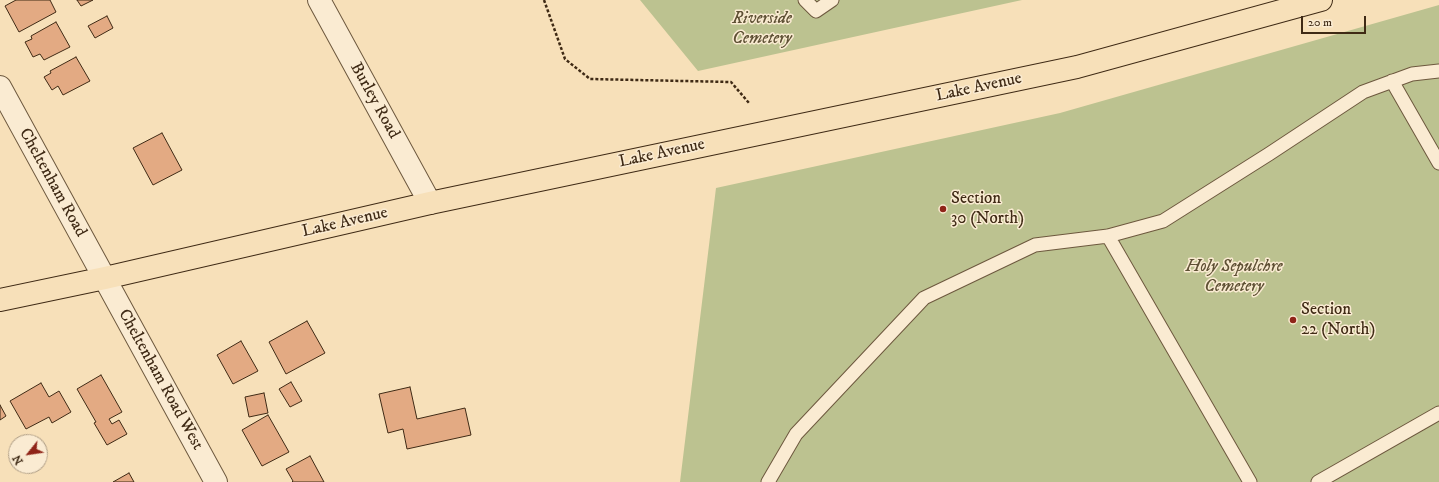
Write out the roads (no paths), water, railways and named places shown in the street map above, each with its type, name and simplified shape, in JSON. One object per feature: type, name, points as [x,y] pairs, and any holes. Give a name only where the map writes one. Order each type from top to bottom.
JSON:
[{"type":"main road","name":"Lake Avenue","points":[[0,300],[105,278],[430,203],[1077,67],[1321,0]]},
{"type":"street","name":"Burley Road","points":[[319,0],[430,203]]},
{"type":"street","name":"Cheltenham Road","points":[[0,87],[105,278]]},
{"type":"street","name":"Cheltenham Road West","points":[[105,278],[216,482]]},
{"type":"lane","points":[[805,0],[816,11],[832,0]]},
{"type":"lane","points":[[768,482],[796,434],[924,298],[1035,245],[1108,236],[1163,221],[1363,92],[1412,74],[1439,72]]},
{"type":"lane","points":[[1392,81],[1439,163]]},
{"type":"lane","points":[[1108,236],[1250,482]]},
{"type":"lane","points":[[1318,482],[1439,413]]},
{"type":"place","name":"Section 30 (North)","points":[[943,209]]},
{"type":"place","name":"Section 22 (North)","points":[[1293,320]]},
{"type":"park label","name":"Riverside Cemetery","points":[[762,29]]},
{"type":"park label","name":"Holy Sepulchre Cemetery","points":[[1234,277]]}]
